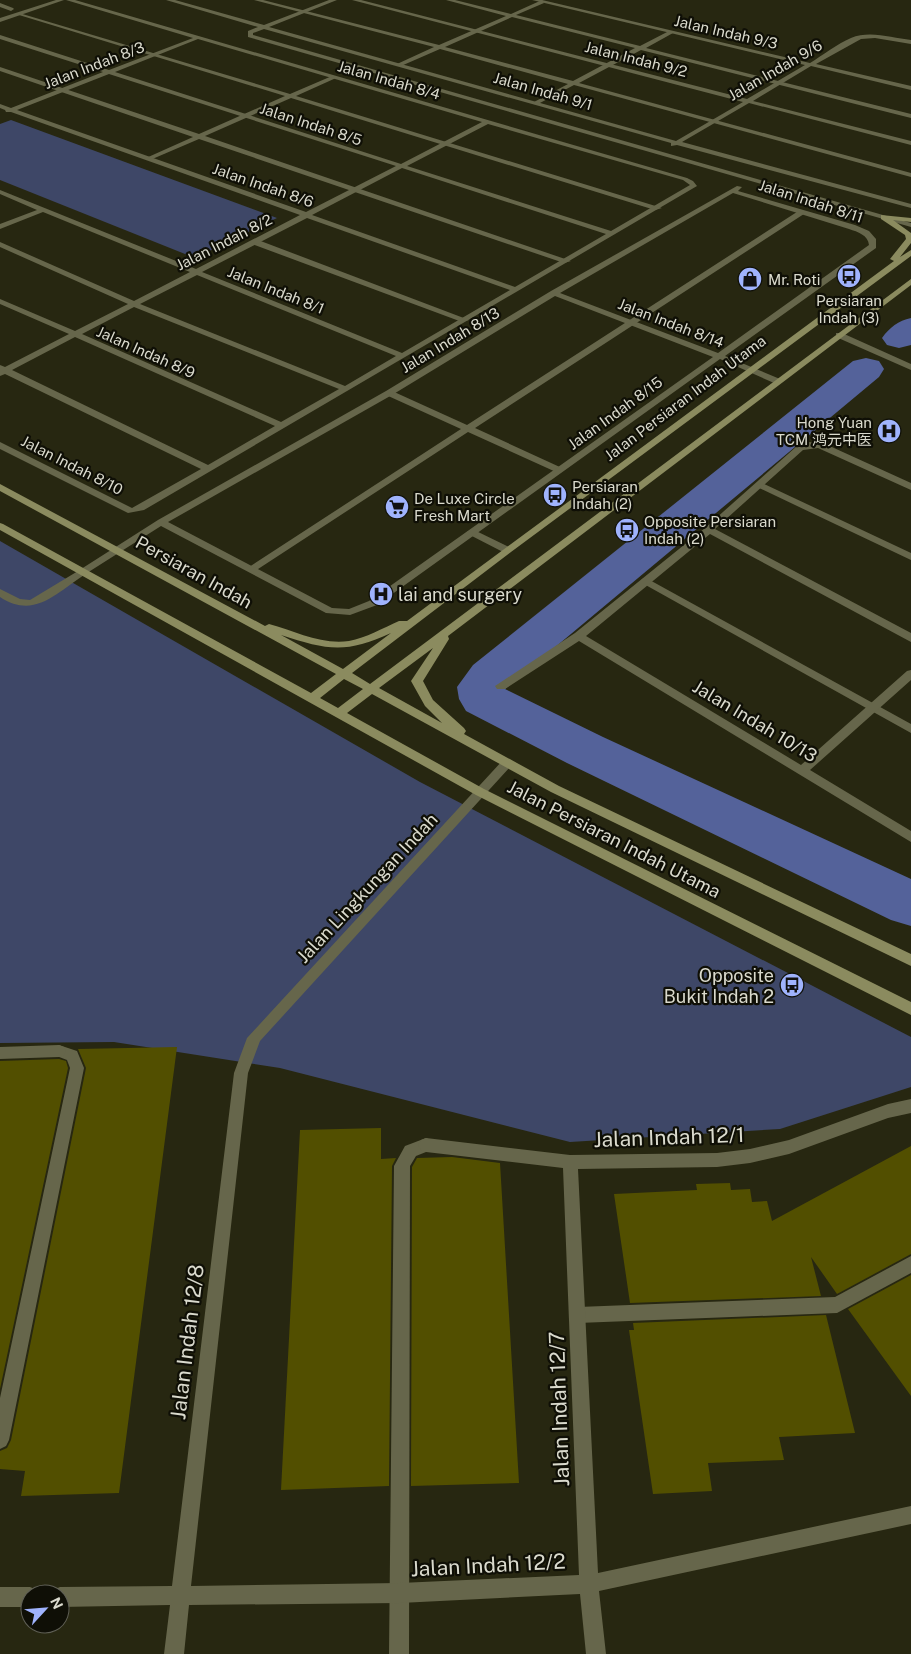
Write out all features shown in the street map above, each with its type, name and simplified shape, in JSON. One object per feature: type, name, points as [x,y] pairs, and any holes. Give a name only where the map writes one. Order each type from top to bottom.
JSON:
[{"type":"main road","points":[[884,217],[911,220]]},
{"type":"main road","points":[[879,276],[910,239],[908,234],[884,217]]},
{"type":"main road","name":"Jalan Persiaran Indah Utama","points":[[312,698],[750,369],[911,252]]},
{"type":"main road","points":[[0,526],[339,713],[910,281]]},
{"type":"main road","name":"Persiaran Indah","points":[[0,487],[371,688]]},
{"type":"main road","points":[[248,622],[327,644],[342,645],[357,642],[417,618]]},
{"type":"main road","points":[[451,629],[417,681],[420,693],[430,705],[478,748]]},
{"type":"main road","name":"Jalan Persiaran Indah Utama","points":[[371,688],[478,748],[564,793],[911,960]]},
{"type":"main road","name":"Jalan Persiaran Indah Utama","points":[[339,713],[480,792],[911,1009]]},
{"type":"street","points":[[0,20],[61,0]]},
{"type":"street","name":"Jalan Indah 8/4","points":[[68,0],[685,179],[694,184],[690,189],[658,208]]},
{"type":"street","name":"Jalan Indah 9/1","points":[[168,0],[677,143],[911,206]]},
{"type":"street","points":[[257,0],[440,47],[911,175]]},
{"type":"street","points":[[263,27],[334,0]]},
{"type":"street","name":"Jalan Indah 9/2","points":[[355,0],[911,143]]},
{"type":"street","points":[[449,0],[911,116]]},
{"type":"street","points":[[399,65],[538,1]]},
{"type":"street","name":"Jalan Indah 9/3","points":[[538,1],[911,88]]},
{"type":"street","points":[[0,5],[12,9]]},
{"type":"street","points":[[0,13],[20,6]]},
{"type":"street","points":[[21,14],[658,208]]},
{"type":"street","name":"Jalan Indah 9/1","points":[[263,27],[250,32],[250,36],[911,225]]},
{"type":"street","points":[[536,103],[671,32]]},
{"type":"street","name":"Jalan Indah 9/6","points":[[660,153],[854,39],[862,36],[911,42]]},
{"type":"street","name":"Jalan Indah 8/5","points":[[0,37],[613,234]]},
{"type":"street","name":"Jalan Indah 8/3","points":[[0,114],[197,38]]},
{"type":"street","points":[[0,69],[566,261]]},
{"type":"street","points":[[148,159],[334,77]]},
{"type":"street","name":"Jalan Indah 8/6","points":[[0,106],[517,290]]},
{"type":"street","name":"Jalan Indah 8/2","points":[[1,370],[74,335],[487,122]]},
{"type":"street","name":"Jalan Indah 8/13","points":[[0,592],[18,603],[27,605],[35,602],[115,549],[389,392],[752,178]]},
{"type":"street","name":"Jalan Indah 8/11","points":[[732,191],[866,233],[872,239],[873,246]]},
{"type":"street","name":"Jalan Indah 8/1","points":[[0,192],[403,356]]},
{"type":"street","points":[[1,370],[209,468],[658,208]]},
{"type":"street","points":[[0,227],[42,210]]},
{"type":"street","points":[[250,569],[804,212]]},
{"type":"street","points":[[255,242],[465,320]]},
{"type":"street","points":[[0,244],[134,304],[346,390]]},
{"type":"street","name":"Jalan Indah 8/15","points":[[161,522],[330,610],[350,612],[373,603],[873,246]]},
{"type":"street","name":"Jalan Indah 8/14","points":[[554,293],[719,356],[777,381]]},
{"type":"street","name":"Jalan Indah 8/9","points":[[0,301],[282,426]]},
{"type":"street","points":[[839,335],[911,367]]},
{"type":"street","points":[[902,362],[911,355]]},
{"type":"street","points":[[389,392],[559,470]]},
{"type":"street","name":"Jalan Indah 8/10","points":[[0,445],[131,510],[141,508],[209,468]]},
{"type":"street","points":[[501,686],[579,636],[709,530],[800,448],[808,445],[820,445],[829,448],[911,487]]},
{"type":"street","points":[[760,485],[911,557]]},
{"type":"street","points":[[709,530],[911,638]]},
{"type":"street","points":[[472,532],[507,550]]},
{"type":"street","points":[[646,582],[911,729]]},
{"type":"street","name":"Jalan Indah 10/13","points":[[579,636],[911,837]]},
{"type":"street","points":[[803,770],[911,674]]},
{"type":"street","name":"Jalan Lingkungan Indah","points":[[254,1038],[507,763]]},
{"type":"street","name":"Jalan Indah 12/8","points":[[174,1654],[241,1073],[254,1038]]},
{"type":"street","points":[[0,1053],[59,1051],[71,1053],[76,1060],[77,1068],[0,1440]]},
{"type":"street","name":"Jalan Indah 12/1","points":[[400,1593],[402,1166],[405,1155],[414,1148],[426,1145],[570,1162],[716,1160],[750,1156],[789,1147],[888,1111],[911,1106]]},
{"type":"street","name":"Jalan Indah 12/7","points":[[570,1162],[589,1584],[596,1654]]},
{"type":"street","points":[[578,1315],[837,1305],[911,1264]]},
{"type":"street","name":"Jalan Indah 12/2","points":[[70,1597],[400,1593],[589,1584],[911,1515]]},
{"type":"street","points":[[399,1654],[400,1593]]},
{"type":"street","points":[[0,1597],[20,1597]]},
{"type":"shaded area","points":[[11,120],[277,218],[195,258],[0,180],[0,124]]},
{"type":"shaded area","points":[[0,541],[420,782],[911,1037],[911,1087],[780,1129],[570,1142],[280,1068],[114,1042],[0,1043]]},
{"type":"building","points":[[177,1047],[119,1493],[21,1496],[25,1471],[0,1469],[0,1451],[7,1448],[11,1440],[86,1068],[78,1049]]},
{"type":"building","points":[[59,1059],[66,1061],[68,1068],[0,1389],[0,1061]]},
{"type":"building","points":[[381,1128],[381,1159],[396,1158],[392,1166],[389,1486],[281,1490],[300,1130]]},
{"type":"building","points":[[911,1146],[911,1254],[837,1294],[811,1257],[821,1296],[630,1303],[614,1194],[697,1190],[696,1184],[730,1183],[731,1190],[750,1189],[752,1202],[767,1201],[772,1221]]},
{"type":"building","points":[[452,1157],[500,1163],[519,1483],[411,1486],[412,1167],[417,1158]]},
{"type":"building","points":[[911,1275],[911,1396],[848,1309]]},
{"type":"building","points":[[826,1315],[855,1433],[779,1437],[784,1460],[708,1463],[712,1491],[653,1494],[629,1330],[634,1330],[633,1323]]},
{"type":"waterway","points":[[899,338],[911,328]]},
{"type":"waterway","points":[[866,369],[490,676],[481,687],[483,699],[585,750],[911,904]]},
{"type":"place","name":"Persiaran Indah (3)","points":[[849,276]]},
{"type":"place","name":"Mr. Roti","points":[[750,279]]},
{"type":"place","name":"Hong Yuan TCM 鸿元中医","points":[[889,431]]},
{"type":"place","name":"Persiaran Indah (2)","points":[[555,495]]},
{"type":"place","name":"De Luxe Circle Fresh Mart","points":[[397,507]]},
{"type":"place","name":"Opposite Persiaran Indah (2)","points":[[627,530]]},
{"type":"place","name":"lai and surgery","points":[[381,594]]},
{"type":"place","name":"Opposite Bukit Indah 2","points":[[792,985]]}]
